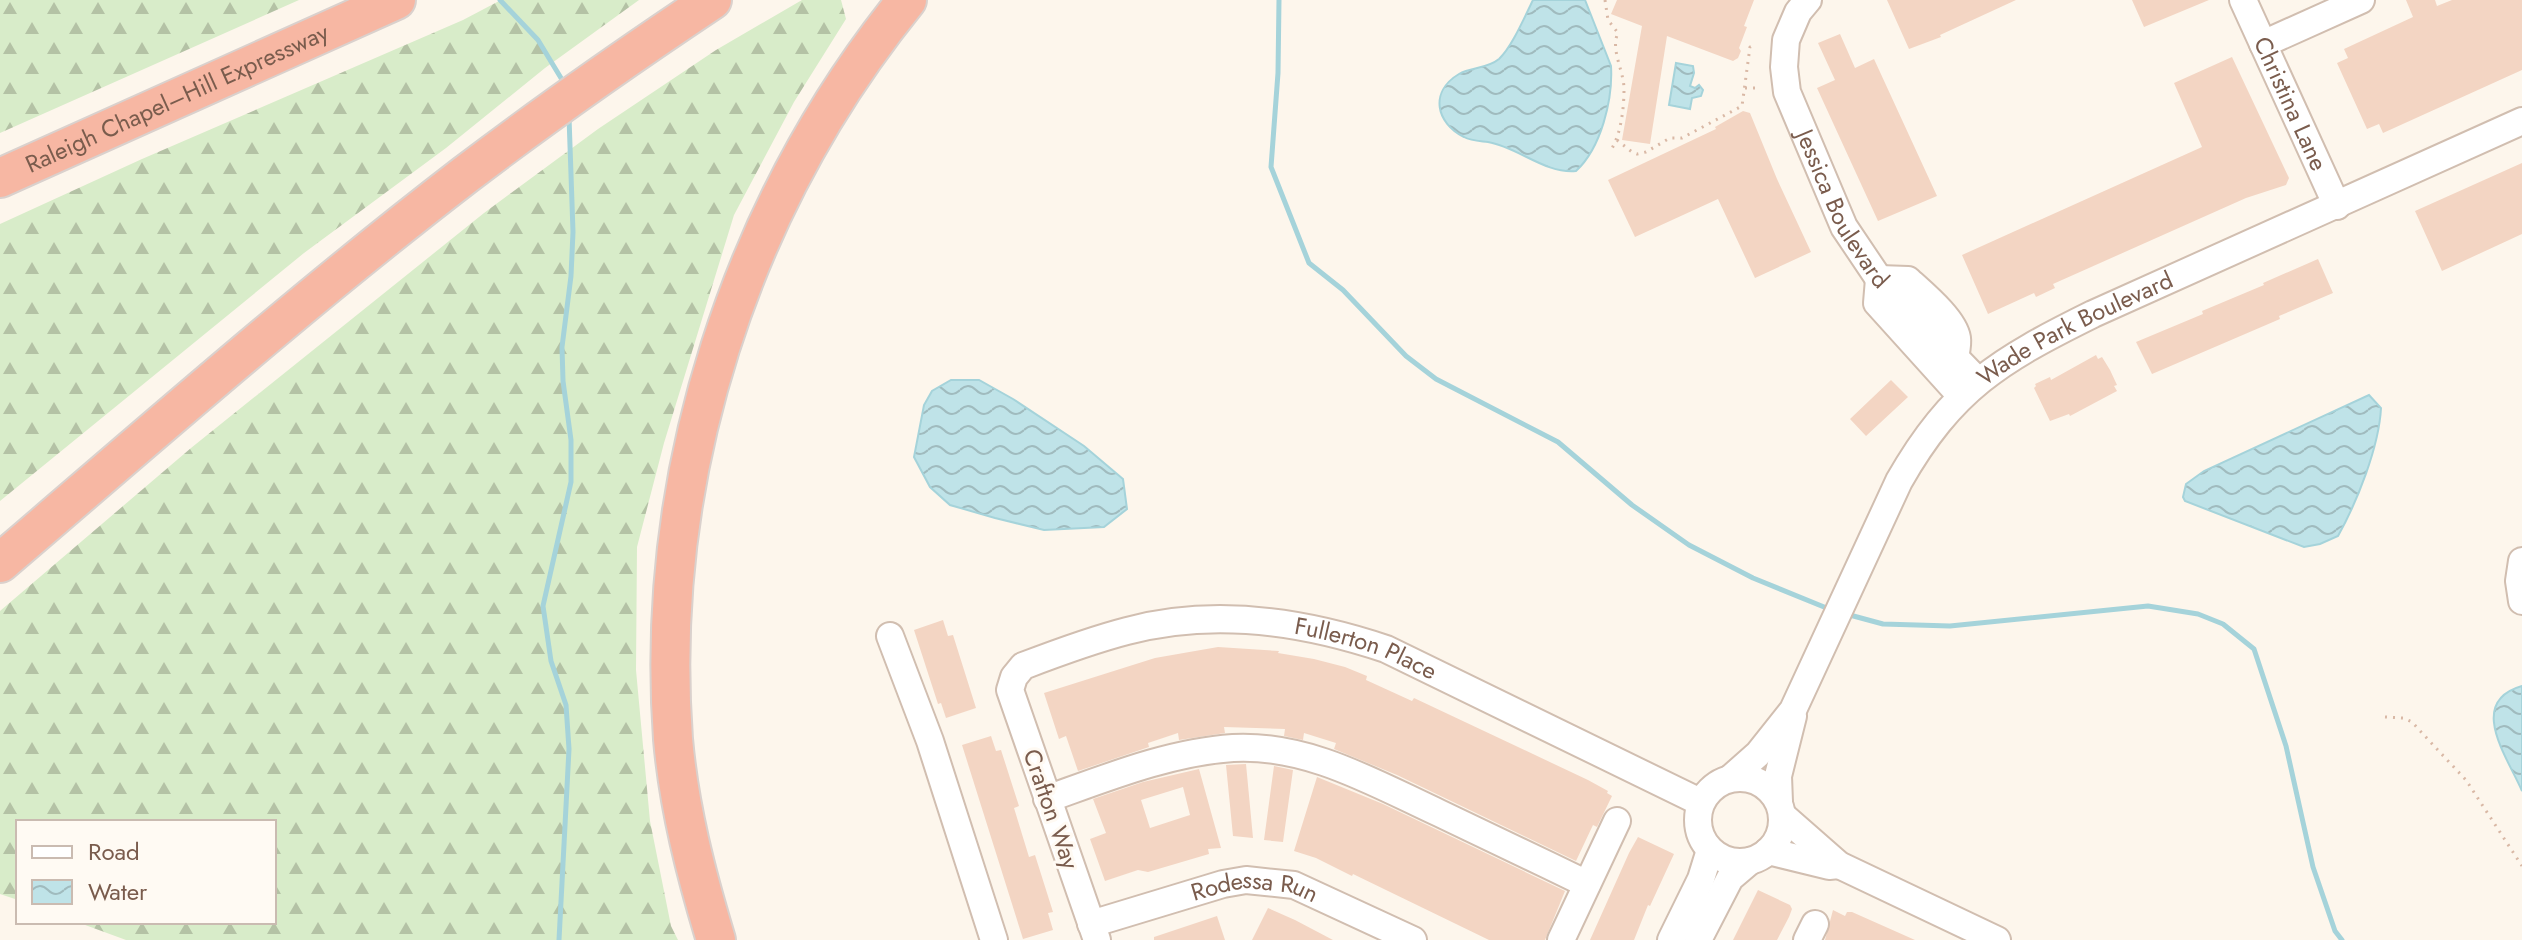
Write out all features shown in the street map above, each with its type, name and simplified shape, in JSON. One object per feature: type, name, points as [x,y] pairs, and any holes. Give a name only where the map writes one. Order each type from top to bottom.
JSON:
[{"type":"highway","name":"Raleigh Chapel–Hill Expressway","points":[[0,178],[396,0]]},
{"type":"highway","points":[[0,563],[339,275],[465,175],[584,87],[712,0]]},
{"type":"highway","points":[[716,940],[685,821],[673,739],[671,662],[674,582],[683,504],[697,426],[741,285],[770,216],[806,147],[846,83],[907,0]]},
{"type":"street","name":"Jessica Boulevard","points":[[1808,0],[1798,12],[1786,40],[1784,67],[1787,92],[1844,227],[1879,279],[1877,303],[1927,329],[1970,388]]},
{"type":"street","name":"Christina Lane","points":[[2243,0],[2337,206]]},
{"type":"street","points":[[2263,44],[2361,0]]},
{"type":"street","name":"Wade Park Boulevard","points":[[1732,777],[1758,754],[1793,710],[1899,481],[1916,452],[1970,388],[1992,369],[2057,332],[2522,121]]},
{"type":"street","points":[[1879,279],[1908,280],[1927,329],[1955,358],[1970,388]]},
{"type":"street","points":[[2522,561],[2519,581],[2522,601]]},
{"type":"street","name":"Fullerton Place","points":[[1014,677],[1023,666],[1130,630],[1232,618],[1281,622],[1338,633],[1386,649],[1700,802]]},
{"type":"street","points":[[890,636],[930,741],[994,940]]},
{"type":"street","name":"Crafton Way","points":[[1014,677],[1010,690],[1094,932]]},
{"type":"street","name":"Wade Park Boulevard","points":[[1780,809],[1778,776],[1793,710]]},
{"type":"street","points":[[1047,799],[1198,751],[1236,748],[1275,750],[1316,758],[1359,775],[1587,884]]},
{"type":"street","points":[[1839,865],[1759,856],[1729,861],[1710,850],[1698,828],[1700,802],[1719,782],[1732,777],[1746,777],[1759,782],[1771,790],[1780,809],[1839,865],[1997,940]]},
{"type":"street","points":[[1698,940],[1730,878],[1759,856],[1781,828],[1780,809]]},
{"type":"street","points":[[1561,940],[1617,821]]},
{"type":"street","points":[[1671,940],[1701,879],[1710,850]]},
{"type":"street","name":"Rodessa Run","points":[[1094,932],[1223,884],[1246,880],[1294,885],[1413,940]]},
{"type":"path","points":[[1605,0],[1608,20],[1618,33],[1615,44],[1624,88],[1617,140],[1611,150]]},
{"type":"path","points":[[1617,140],[1637,154],[1646,152],[1670,138],[1682,138],[1742,106],[1750,47],[1756,46]]},
{"type":"path","points":[[1744,88],[1757,88]]},
{"type":"path","points":[[2385,717],[2412,722],[2466,780],[2522,866]]},
{"type":"green space","points":[[0,0],[299,0],[0,133]]},
{"type":"green space","points":[[501,0],[639,0],[304,253],[0,501],[0,224],[463,20]]},
{"type":"green space","points":[[802,0],[841,0],[846,19],[794,102],[734,215],[664,443],[637,547],[636,670],[650,821],[671,926],[678,940],[126,940],[82,924],[276,924],[276,820],[16,820],[16,899],[0,894],[0,611],[191,448],[484,213],[598,129],[716,50]]},
{"type":"water","points":[[1533,0],[1585,0],[1611,66],[1610,94],[1604,123],[1592,150],[1576,171],[1553,168],[1499,145],[1467,138],[1447,124],[1442,116],[1440,98],[1449,81],[1499,59],[1518,31]]},
{"type":"water","points":[[1676,63],[1693,66],[1690,86],[1695,88],[1699,85],[1703,90],[1701,96],[1692,98],[1690,109],[1669,105]]},
{"type":"water","points":[[951,380],[979,380],[1084,446],[1123,479],[1127,509],[1104,527],[1044,530],[950,505],[930,487],[914,457],[924,405],[932,391]]},
{"type":"water","points":[[2369,395],[2381,408],[2376,440],[2359,491],[2338,536],[2304,547],[2185,501],[2186,484],[2204,471]]},
{"type":"water","points":[[2522,686],[2522,791],[2501,747],[2494,718],[2496,705],[2505,694]]},
{"type":"building","points":[[1617,0],[1754,0],[1744,26],[1747,27],[1739,48],[1741,51],[1733,61],[1667,36],[1650,144],[1622,140],[1642,26],[1611,14]]},
{"type":"building","points":[[1887,0],[2016,0],[1941,37],[1909,49]]},
{"type":"building","points":[[2132,0],[2209,0],[2144,27]]},
{"type":"building","points":[[2406,0],[2435,0],[2437,6],[2452,0],[2522,0],[2522,70],[2383,133],[2379,124],[2367,129],[2337,63],[2348,58],[2344,49],[2413,17]]},
{"type":"building","points":[[1840,34],[1855,68],[1874,59],[1937,196],[1878,221],[1817,88],[1835,80],[1818,43]]},
{"type":"building","points":[[2232,57],[2289,178],[2286,185],[2246,198],[2053,284],[2055,288],[2036,297],[2034,293],[1988,314],[1962,255],[2202,147],[2174,83]]},
{"type":"building","points":[[1743,111],[1750,113],[1811,252],[1755,278],[1718,199],[1635,237],[1608,180],[1716,129]]},
{"type":"building","points":[[2522,163],[2522,234],[2442,271],[2415,211]]},
{"type":"building","points":[[2318,259],[2333,293],[2152,374],[2136,342]]},
{"type":"building","points":[[2096,355],[2098,359],[2102,357],[2110,370],[2117,391],[2070,416],[2050,421],[2034,388],[2035,384],[2050,377],[2051,380]]},
{"type":"building","points":[[1891,380],[1908,397],[1866,436],[1850,419]]},
{"type":"building","points":[[943,620],[948,636],[953,635],[976,708],[946,718],[941,703],[938,704],[914,630]]},
{"type":"building","points":[[1218,647],[1279,651],[1345,667],[1367,676],[1366,680],[1412,701],[1414,698],[1588,780],[1612,796],[1597,827],[1593,825],[1576,861],[1397,775],[1334,749],[1336,743],[1304,733],[1303,740],[1284,736],[1285,729],[1224,727],[1225,733],[1179,740],[1178,733],[1148,743],[1149,747],[1078,771],[1066,736],[1059,739],[1044,693],[1155,658]]},
{"type":"building","points":[[991,736],[996,751],[1001,750],[1019,806],[1014,808],[1029,857],[1035,855],[1053,912],[1048,913],[1053,930],[1023,939],[962,745]]},
{"type":"building","points":[[1246,764],[1253,838],[1233,836],[1226,765]]},
{"type":"building","points":[[1274,766],[1293,770],[1283,842],[1264,840]]},
{"type":"building","points":[[1199,769],[1221,848],[1208,849],[1209,854],[1148,872],[1138,870],[1105,881],[1090,839],[1106,833],[1093,799],[1143,782]],"holes":[[[1183,787],[1190,815],[1150,828],[1141,800]]]},
{"type":"building","points":[[1317,777],[1383,804],[1565,891],[1545,940],[1489,940],[1353,874],[1294,851]]},
{"type":"building","points":[[1638,837],[1674,854],[1650,906],[1634,940],[1590,940],[1629,853]]},
{"type":"building","points":[[1758,890],[1790,905],[1789,917],[1777,940],[1733,940]]},
{"type":"building","points":[[1268,908],[1295,920],[1333,940],[1252,940]]},
{"type":"building","points":[[1833,910],[1845,916],[1847,912],[1852,912],[1915,940],[1825,940]]},
{"type":"building","points":[[1217,916],[1225,940],[1154,940],[1154,937]]},
{"type":"waterway","points":[[500,0],[538,40],[564,83]]},
{"type":"waterway","points":[[1279,0],[1278,73],[1271,167],[1309,263],[1343,290],[1406,356],[1436,379],[1558,442],[1632,505],[1689,545],[1753,578],[1829,609]]},
{"type":"waterway","points":[[559,940],[569,749],[566,705],[551,661],[543,606],[571,482],[571,440],[562,347],[573,232],[569,117]]},
{"type":"waterway","points":[[1846,614],[1883,624],[1950,626],[2148,606],[2198,614],[2223,624],[2254,649],[2286,746],[2313,867],[2335,931],[2342,940]]}]
